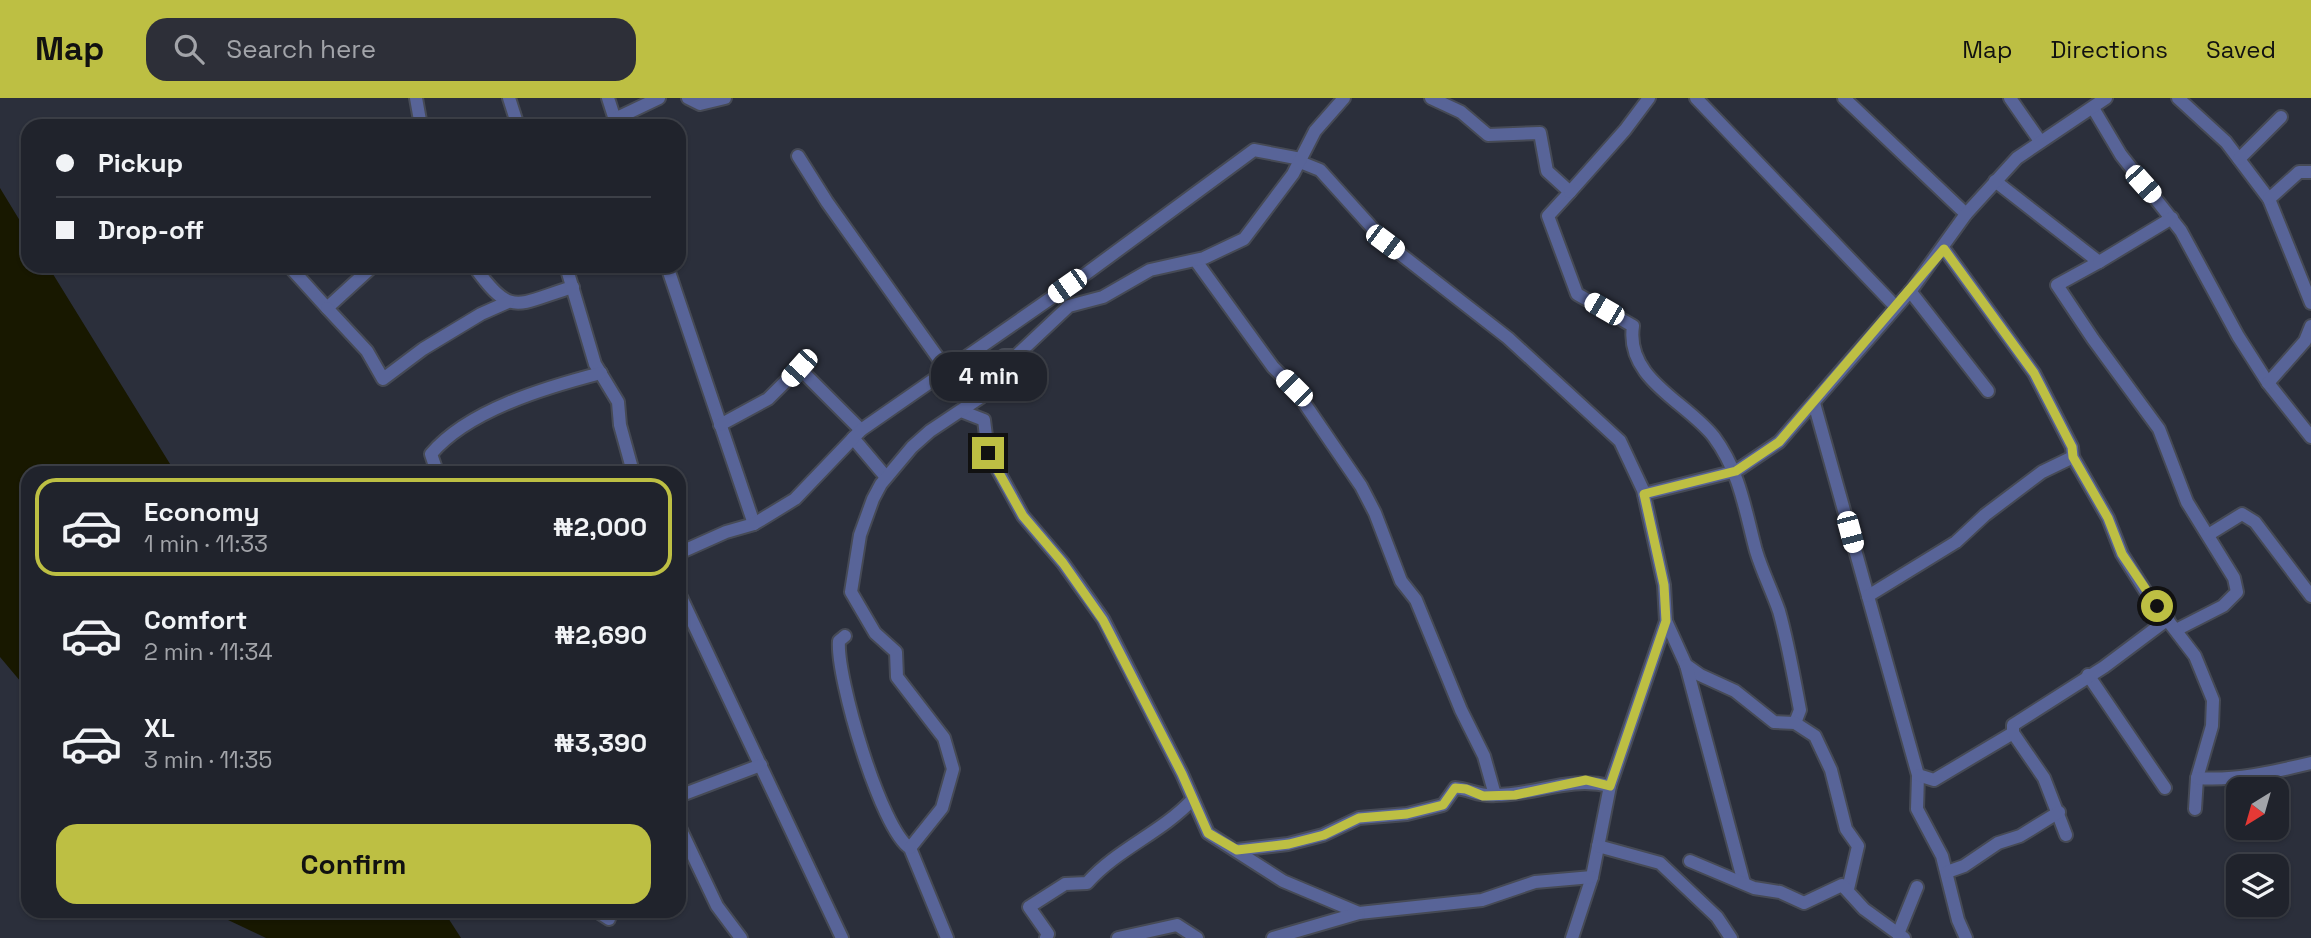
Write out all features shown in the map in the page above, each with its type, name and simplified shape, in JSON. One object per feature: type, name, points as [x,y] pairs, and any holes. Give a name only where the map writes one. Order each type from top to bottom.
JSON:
[{"type":"street","points":[[416,98],[420,119]]},
{"type":"street","points":[[509,98],[516,119]]},
{"type":"street","points":[[608,98],[615,119]]},
{"type":"street","points":[[623,119],[659,98]]},
{"type":"street","points":[[688,98],[700,104],[724,98]]},
{"type":"street","points":[[910,848],[942,808],[953,769],[944,738],[897,677],[896,652],[875,633],[851,592],[859,535],[873,499],[886,477],[930,431],[981,397],[992,364],[1004,356],[1016,356],[1069,306],[1103,297],[1160,267],[1196,261],[1226,250],[1250,233],[1300,160],[1315,131],[1344,98]]},
{"type":"street","points":[[1431,98],[1461,111],[1488,135],[1540,133],[1546,172],[1570,192]]},
{"type":"street","points":[[1649,98],[1548,216],[1577,294],[1633,326],[1631,337],[1639,359],[1657,386],[1713,436],[1736,471],[1757,554],[1779,612],[1800,710],[1795,723]]},
{"type":"street","points":[[1696,98],[1895,306]]},
{"type":"street","points":[[1844,98],[1966,214]]},
{"type":"street","points":[[2010,98],[2040,141]]},
{"type":"street","points":[[2178,98],[2216,132],[2269,199],[2311,303]]},
{"type":"street","points":[[1644,494],[1736,471],[1779,442],[1910,291],[1944,249],[1966,214],[1995,181],[2017,158],[2101,101],[2121,155],[2172,218],[2268,383],[2311,437]]},
{"type":"street","points":[[2239,159],[2281,117]]},
{"type":"street","points":[[686,550],[726,532],[754,524],[795,499],[857,434],[946,369],[1087,273],[1254,150],[1300,160],[1320,170],[1385,242],[1508,338],[1620,441],[1644,494],[1664,585],[1666,621],[1686,665],[1744,883]]},
{"type":"street","points":[[798,156],[827,202],[946,369]]},
{"type":"street","points":[[2269,199],[2299,172],[2311,172]]},
{"type":"street","points":[[1995,181],[2099,262]]},
{"type":"street","points":[[2066,835],[2044,778],[2013,733],[2014,724],[2172,624],[2223,606],[2236,592],[2234,578],[2187,502],[2160,429],[2093,339],[2057,285],[2172,218]]},
{"type":"street","points":[[1944,249],[2034,373],[2072,447],[2073,457],[2108,518],[2122,554],[2146,592],[2195,656],[2213,700],[2212,726],[2197,778],[2195,809]]},
{"type":"street","points":[[1196,261],[1273,367],[1294,388],[1361,486],[1376,513],[1401,581],[1416,600],[1461,710],[1484,756],[1495,795]]},
{"type":"street","points":[[295,273],[367,351],[383,379],[423,349],[481,314],[508,302]]},
{"type":"street","points":[[327,308],[365,273]]},
{"type":"street","points":[[480,273],[501,300],[516,304],[573,287]]},
{"type":"street","points":[[568,273],[601,373],[618,402],[632,466]]},
{"type":"street","points":[[669,273],[754,524]]},
{"type":"street","points":[[1910,291],[1988,391]]},
{"type":"street","points":[[2268,383],[2305,341],[2311,326]]},
{"type":"street","points":[[720,425],[768,399],[799,368],[857,434],[886,477]]},
{"type":"street","points":[[435,466],[431,454],[441,443],[510,402],[541,389],[601,373]]},
{"type":"street","points":[[1814,403],[1918,775],[1917,809],[1947,872],[1958,920],[1966,938]]},
{"type":"street","points":[[961,411],[984,420],[988,453],[1023,516],[1063,563],[1103,620],[1182,774],[1208,833],[1283,881],[1359,913]]},
{"type":"street","points":[[1868,596],[1956,542],[1985,515],[2042,472],[2073,457]]},
{"type":"street","points":[[2208,535],[2242,514],[2255,522],[2311,596]]},
{"type":"street","points":[[686,608],[842,938]]},
{"type":"street","points":[[1572,938],[1592,877],[1610,786],[1666,621]]},
{"type":"street","points":[[845,636],[839,641],[837,659],[863,755],[889,823],[900,842],[910,848],[938,922],[947,938]]},
{"type":"street","points":[[1686,665],[1735,691],[1774,722],[1795,723],[1817,740],[1831,770],[1846,829],[1858,846],[1848,889]]},
{"type":"street","points":[[2088,675],[2165,788]]},
{"type":"street","points":[[1918,775],[1934,780],[2013,733]]},
{"type":"street","points":[[2197,778],[2261,775],[2311,763]]},
{"type":"street","points":[[686,793],[761,765]]},
{"type":"street","points":[[1237,850],[1289,844],[1324,835],[1359,818],[1407,814],[1443,805],[1455,788],[1483,796],[1515,795],[1586,780],[1610,786]]},
{"type":"street","points":[[1046,938],[1048,934],[1029,907],[1065,884],[1087,883],[1106,862],[1175,818],[1192,800]]},
{"type":"street","points":[[1947,872],[1964,866],[1998,843],[2020,836],[2059,813]]},
{"type":"street","points":[[686,841],[717,906],[741,938]]},
{"type":"street","points":[[1598,846],[1660,863],[1717,917],[1731,938]]},
{"type":"street","points":[[1690,861],[1804,903],[1842,885],[1864,909],[1901,936],[1917,887]]},
{"type":"street","points":[[1273,938],[1359,913],[1482,901],[1535,882],[1592,877]]},
{"type":"street","points":[[1118,938],[1177,925],[1197,938]]},
{"type":"shaded area","points":[[0,188],[21,222],[21,273],[52,273],[171,466],[21,466],[21,682],[0,657]]},
{"type":"shaded area","points":[[224,918],[448,918],[461,938],[266,938]]},
{"type":"route","points":[[988,453],[1023,516],[1063,563],[1103,620],[1182,774],[1208,833],[1237,850],[1289,844],[1324,835],[1359,818],[1407,814],[1443,805],[1455,788],[1483,796],[1515,795],[1586,780],[1610,786],[1639,708],[1666,621],[1664,585],[1644,494],[1736,471],[1779,442],[1944,249],[2034,373],[2048,405],[2072,447],[2073,457],[2108,518],[2122,554],[2157,606]]}]
